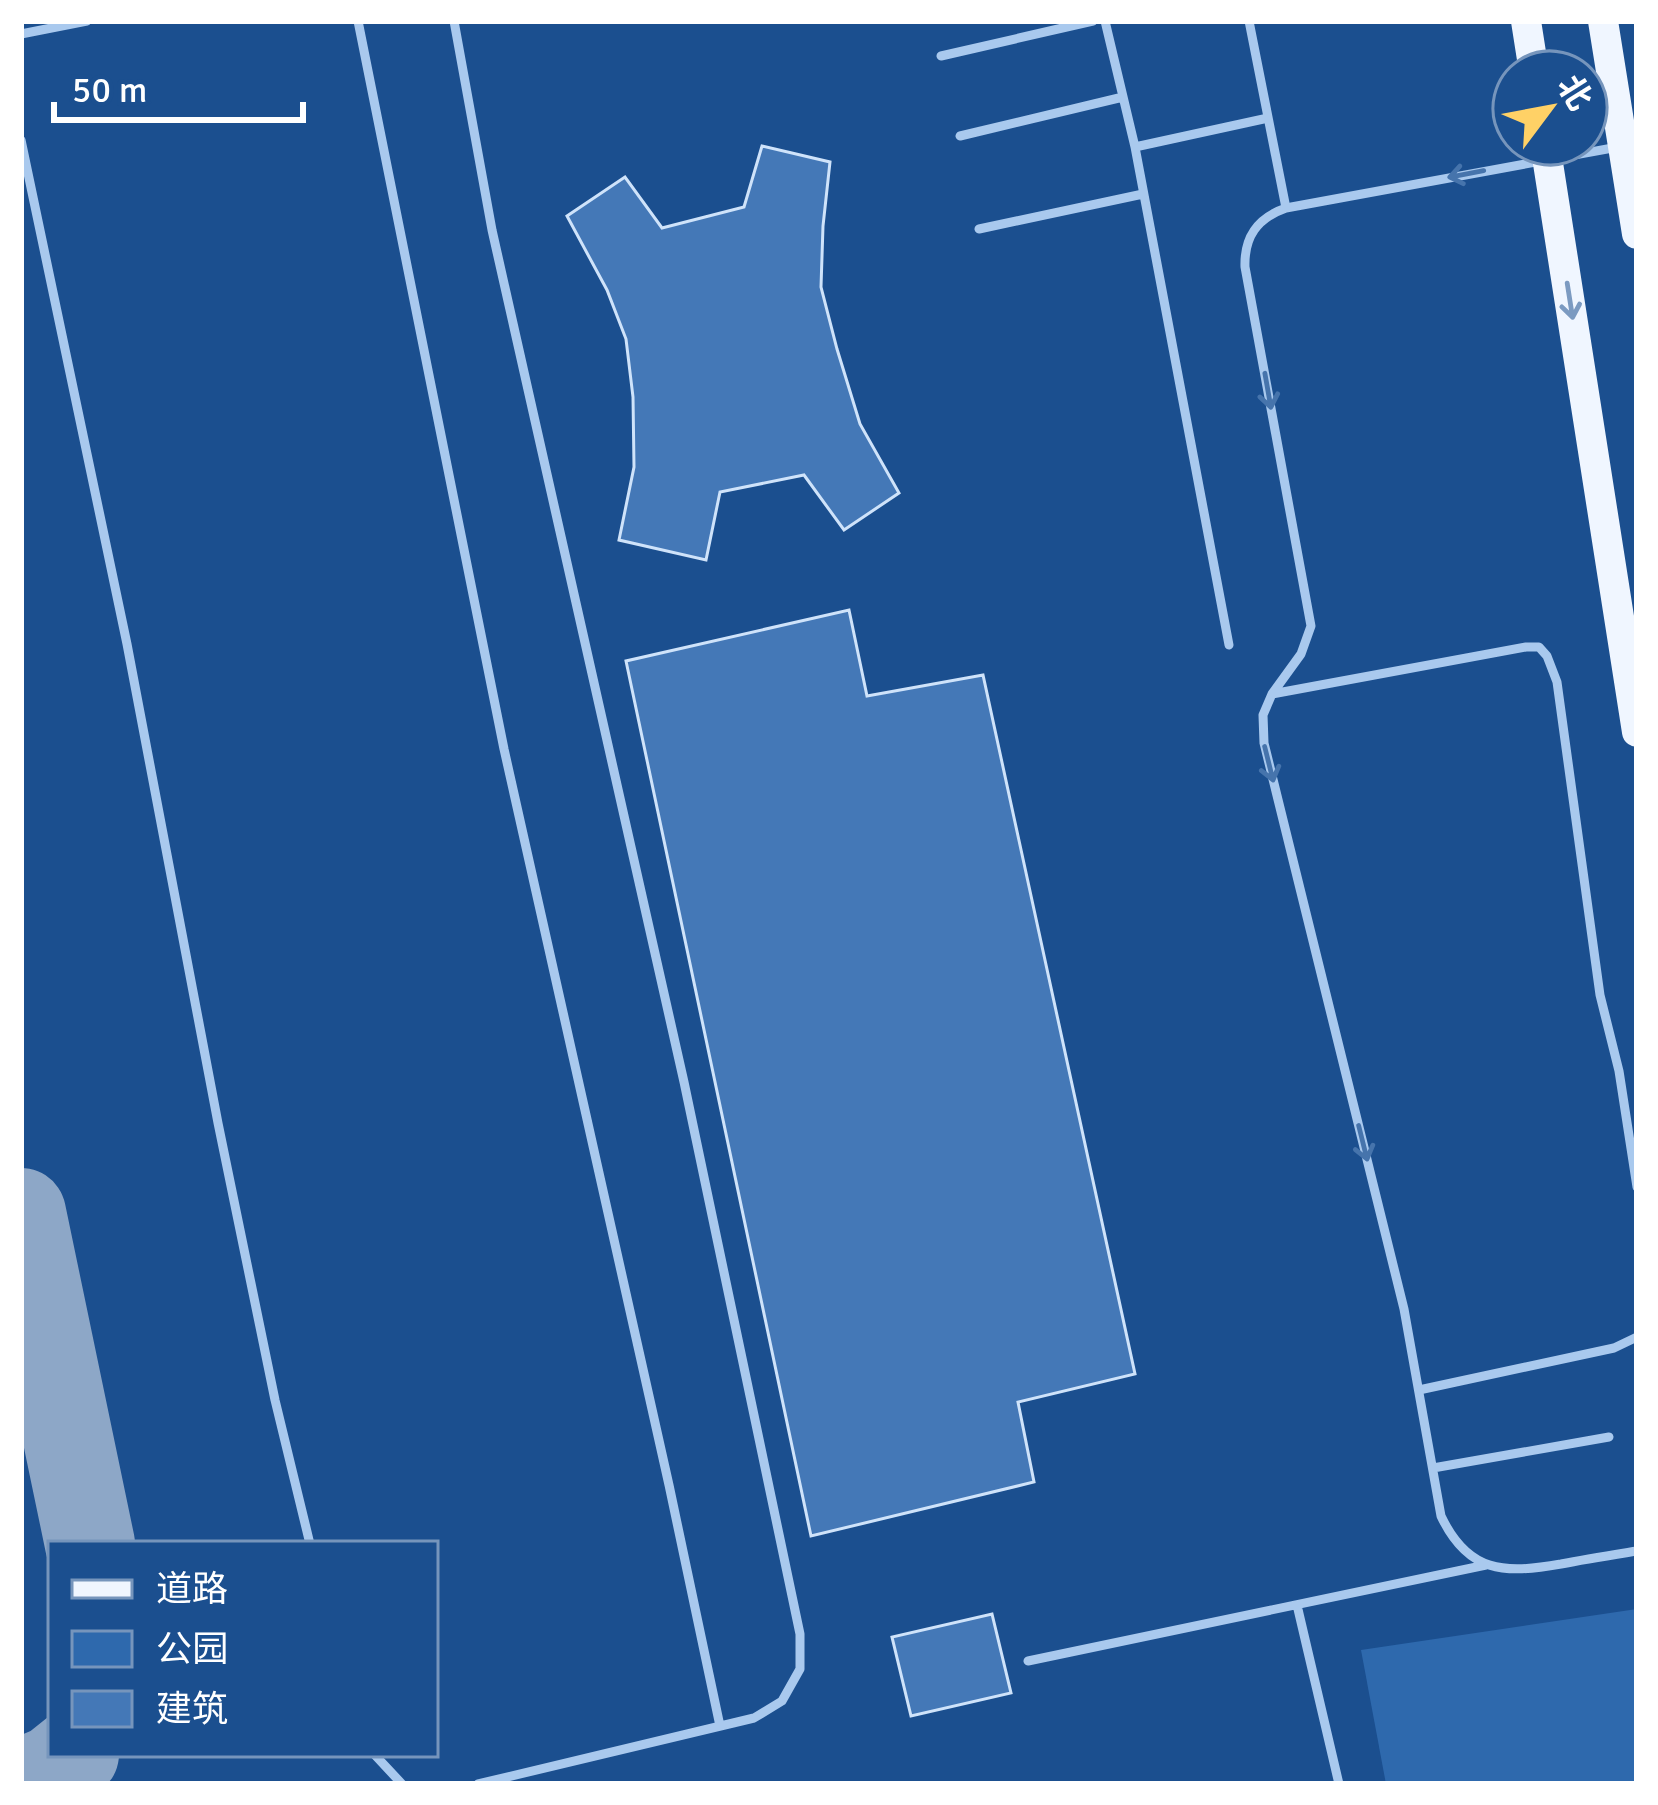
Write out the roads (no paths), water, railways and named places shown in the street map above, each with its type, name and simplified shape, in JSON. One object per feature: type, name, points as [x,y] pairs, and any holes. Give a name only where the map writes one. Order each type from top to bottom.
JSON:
[{"type":"main road","points":[[1604,21],[1637,234]]},
{"type":"main road","points":[[1550,168],[1637,732]]},
{"type":"lane","points":[[21,34],[87,21]]},
{"type":"lane","points":[[358,21],[504,749],[719,1726]]},
{"type":"lane","points":[[454,21],[492,230],[684,1082],[800,1634],[800,1669],[782,1701],[754,1718],[478,1784]]},
{"type":"lane","points":[[941,56],[1093,21]]},
{"type":"lane","points":[[1106,21],[1135,147],[1229,645]]},
{"type":"lane","points":[[1249,21],[1286,208]]},
{"type":"lane","points":[[960,136],[1123,97]]},
{"type":"lane","points":[[1135,147],[1268,118]]},
{"type":"lane","points":[[21,140],[127,644],[218,1124],[309,1541]]},
{"type":"lane","points":[[1610,147],[1623,146]]},
{"type":"lane","points":[[1490,163],[1286,208],[1270,213],[1249,236],[1245,267],[1311,626],[1301,653],[1263,715],[1264,743],[1404,1309],[1441,1516],[1466,1553],[1486,1565],[1508,1570],[1637,1551]]},
{"type":"lane","points":[[979,229],[1143,194]]},
{"type":"lane","points":[[1272,694],[1526,646],[1539,647],[1547,656],[1557,682],[1600,995],[1619,1071],[1637,1187]]},
{"type":"lane","points":[[1419,1390],[1614,1348],[1637,1337]]},
{"type":"lane","points":[[1433,1468],[1609,1436]]},
{"type":"lane","points":[[1028,1661],[1486,1565]]},
{"type":"lane","points":[[1297,1605],[1340,1784]]},
{"type":"lane","points":[[377,1757],[402,1784]]}]
